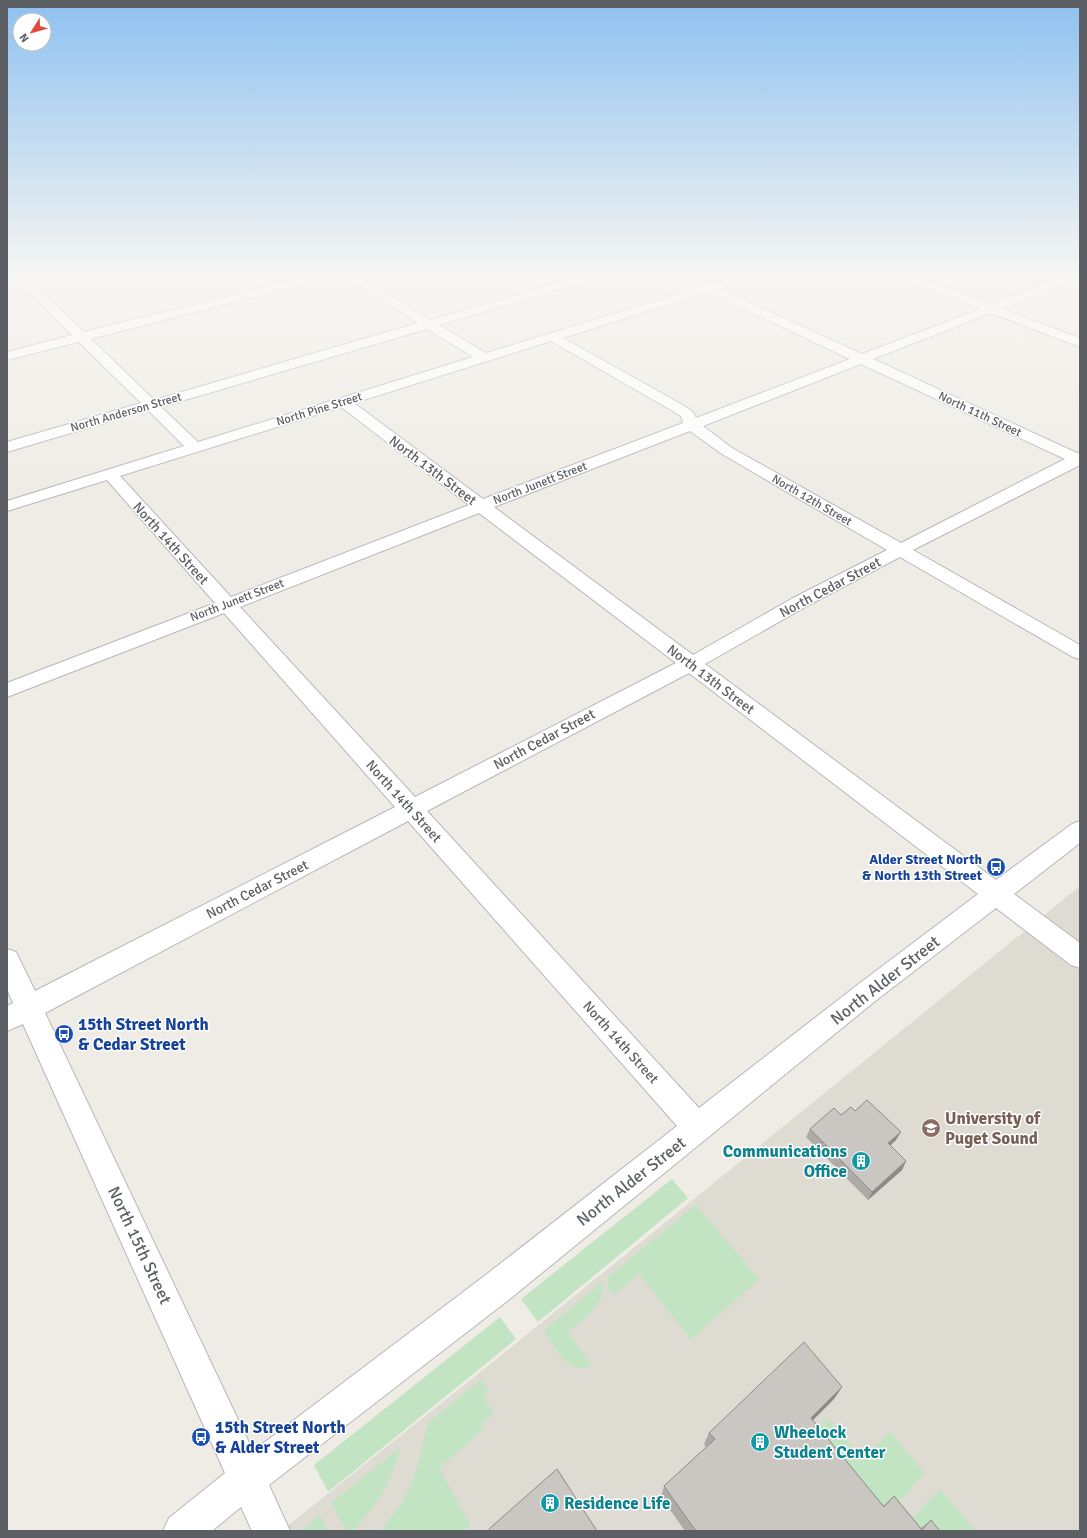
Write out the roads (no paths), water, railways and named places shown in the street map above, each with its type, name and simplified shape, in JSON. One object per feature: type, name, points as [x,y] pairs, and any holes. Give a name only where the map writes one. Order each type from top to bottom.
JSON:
[{"type":"street","points":[[7,356],[36,349]]},
{"type":"street","points":[[94,349],[195,448]]},
{"type":"street","name":"North Anderson Street","points":[[7,447],[343,349]]},
{"type":"street","points":[[469,349],[484,358]]},
{"type":"street","name":"North Pine Street","points":[[7,506],[513,349]]},
{"type":"street","name":"North 12th Street","points":[[575,349],[676,406],[687,414],[691,424],[727,451],[1080,653]]},
{"type":"street","name":"North 11th Street","points":[[838,349],[1079,458]]},
{"type":"street","name":"North Junett Street","points":[[7,690],[886,349]]},
{"type":"street","name":"North 13th Street","points":[[343,402],[1080,957]]},
{"type":"street","name":"North Cedar Street","points":[[18,1013],[412,810],[561,730],[691,664],[800,602],[1079,458]]},
{"type":"street","name":"North 14th Street","points":[[110,474],[698,1128]]},
{"type":"street","name":"North Alder Street","points":[[182,1531],[247,1478],[499,1286],[865,994],[997,895],[1080,830]]},
{"type":"street","name":"North 15th Street","points":[[7,960],[18,1013],[272,1531]]},
{"type":"place","name":"Alder Street North & North 13th Street","points":[[996,867]]},
{"type":"place","name":"15th Street North & Cedar Street","points":[[64,1034]]},
{"type":"place","name":"University of Puget Sound","points":[[931,1128]]},
{"type":"place","name":"Communications Office","points":[[861,1161]]},
{"type":"place","name":"15th Street North & Alder Street","points":[[201,1437]]},
{"type":"place","name":"Wheelock Student Center","points":[[760,1442]]},
{"type":"place","name":"Residence Life","points":[[550,1503]]}]
